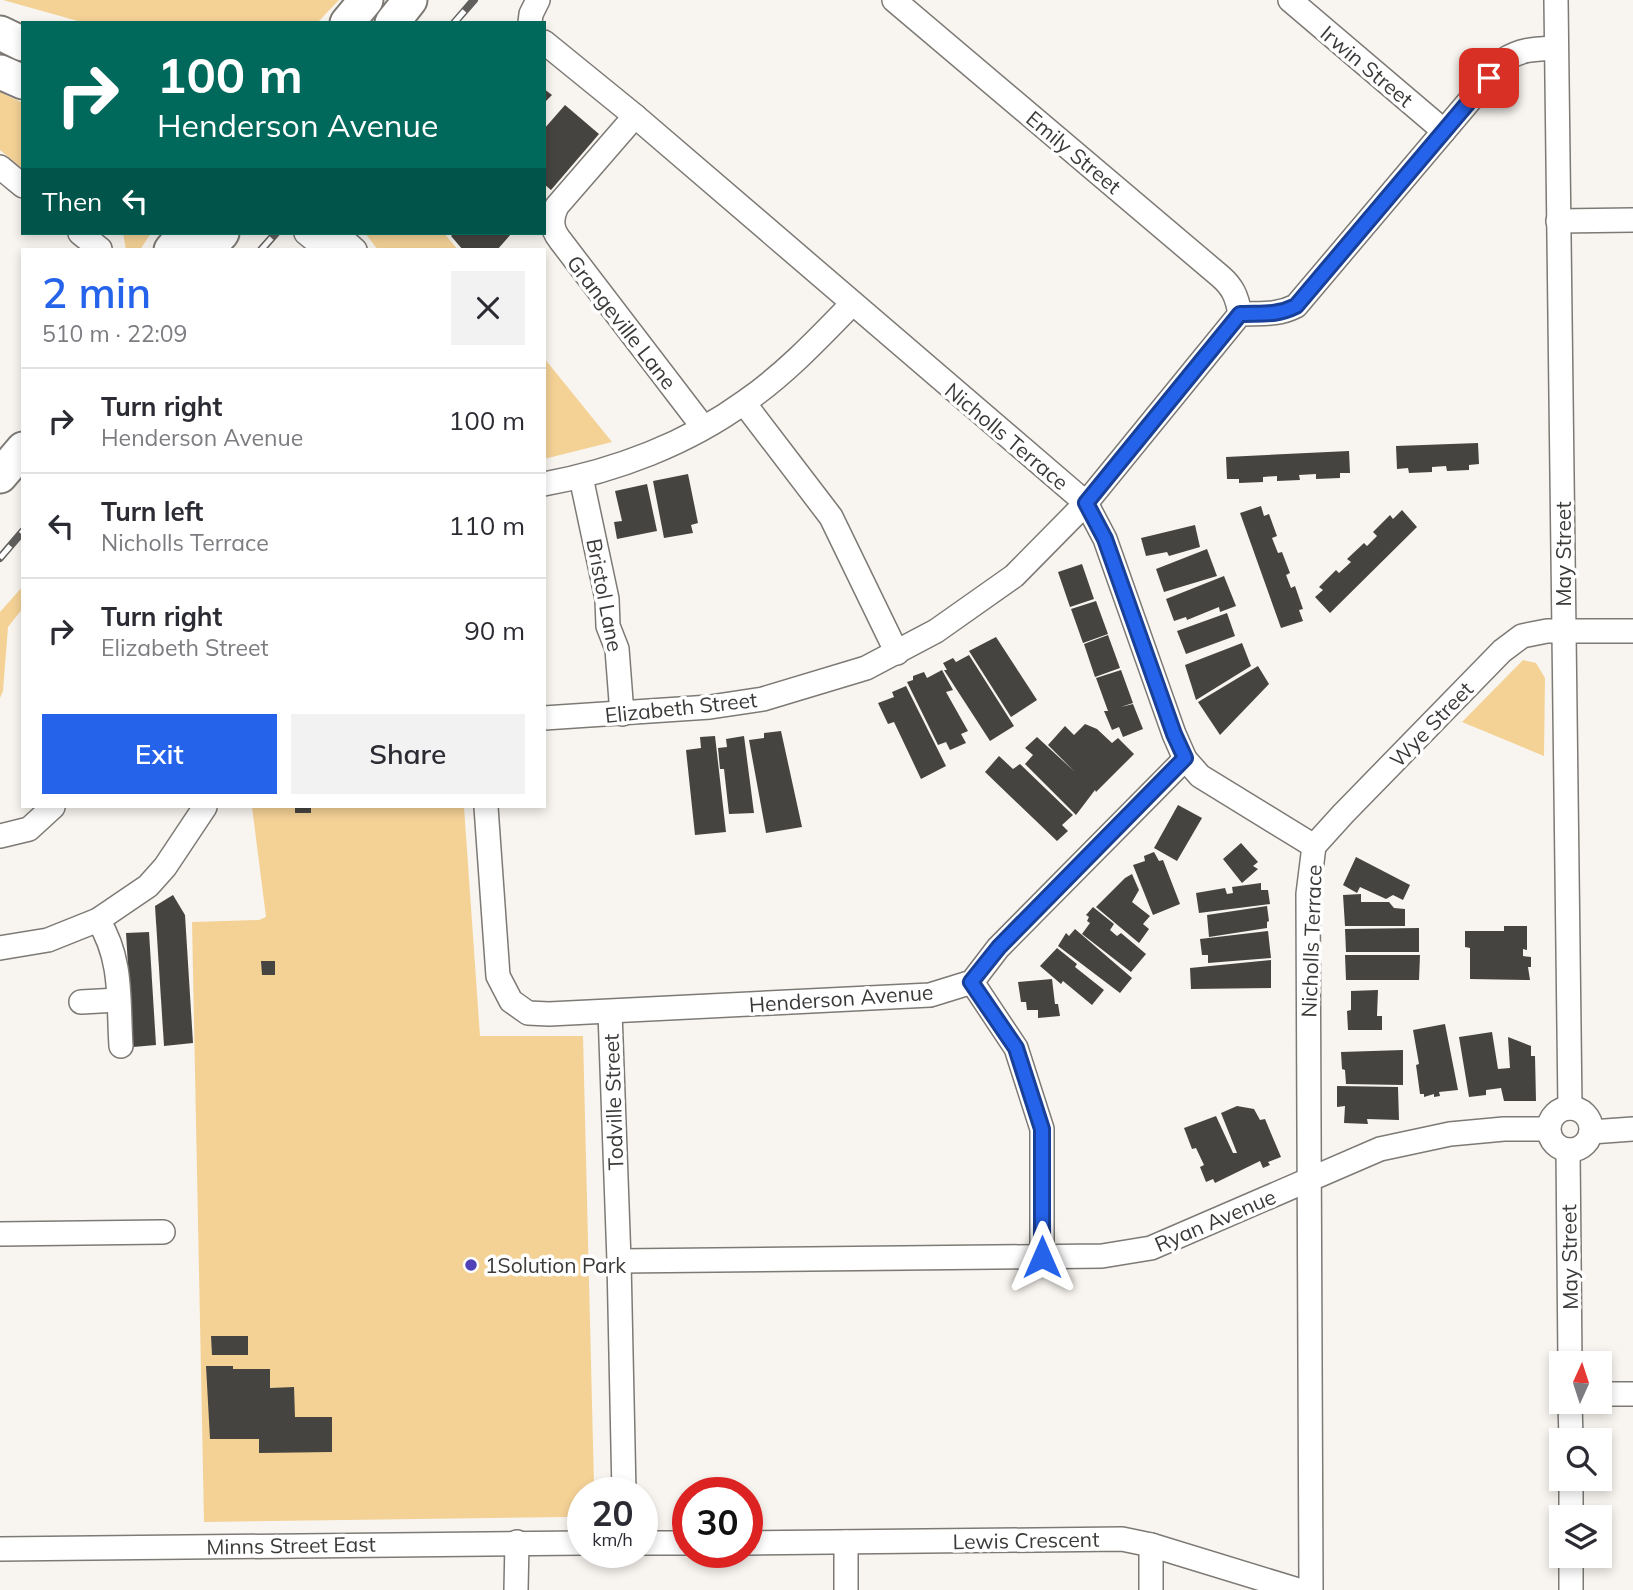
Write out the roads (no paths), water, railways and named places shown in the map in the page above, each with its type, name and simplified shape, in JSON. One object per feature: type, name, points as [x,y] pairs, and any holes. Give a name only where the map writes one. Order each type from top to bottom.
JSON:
[{"type":"main road","points":[[350,21],[366,0]]},
{"type":"main road","points":[[394,21],[410,0]]},
{"type":"main road","points":[[0,33],[21,43]]},
{"type":"main road","points":[[0,72],[21,81]]},
{"type":"main road","points":[[0,476],[21,451]]},
{"type":"street","points":[[530,21],[538,0]]},
{"type":"street","name":"Emily Street","points":[[894,0],[1224,279],[1237,298],[1240,314]]},
{"type":"street","name":"Irwin Street","points":[[1290,0],[1444,131]]},
{"type":"street","name":"May Street","points":[[1556,0],[1570,1108]]},
{"type":"street","name":"Nicholls Terrace","points":[[546,45],[635,116],[1086,503],[1105,539],[1185,758],[1200,776],[1314,846],[1308,894],[1311,1590]]},
{"type":"street","points":[[1240,314],[1263,316],[1284,312],[1296,306],[1504,60],[1526,49],[1555,48]]},
{"type":"street","name":"Grangeville Lane","points":[[635,116],[557,206],[553,214],[553,229],[703,427]]},
{"type":"street","points":[[0,167],[21,184]]},
{"type":"street","points":[[1558,220],[1633,220]]},
{"type":"street","points":[[82,235],[99,248]]},
{"type":"street","points":[[309,235],[325,248]]},
{"type":"street","points":[[338,235],[353,248]]},
{"type":"street","points":[[546,484],[581,477],[629,462],[703,427],[744,403],[766,386],[852,304]]},
{"type":"street","name":"Elizabeth Street","points":[[546,718],[710,707],[763,699],[866,668],[936,631],[1014,576],[1086,503],[1240,314]]},
{"type":"street","points":[[744,403],[831,517],[897,653]]},
{"type":"street","name":"Bristol Lane","points":[[581,477],[607,599],[608,626],[618,653],[622,714]]},
{"type":"street","name":"Wye Street","points":[[1314,846],[1502,651],[1522,636],[1563,630],[1633,631]]},
{"type":"street","points":[[1042,1257],[1042,1129],[1016,1048],[971,982],[999,947],[1185,758]]},
{"type":"street","points":[[0,836],[29,829],[52,808]]},
{"type":"street","points":[[0,948],[48,940],[98,920],[148,886],[165,867],[204,808]]},
{"type":"street","name":"Todville Street","points":[[486,808],[498,976],[510,1000],[528,1013],[610,1012],[620,1261],[624,1477]]},
{"type":"street","points":[[98,920],[111,943],[116,960],[121,1046]]},
{"type":"street","name":"Henderson Avenue","points":[[610,1012],[930,995],[971,982]]},
{"type":"street","points":[[81,1002],[118,1000]]},
{"type":"street","points":[[1570,1108],[1582,1112],[1588,1118],[1591,1132],[1583,1146],[1568,1150],[1555,1144],[1548,1129],[1555,1113],[1570,1108]]},
{"type":"street","name":"Ryan Avenue","points":[[620,1261],[1102,1256],[1150,1248],[1380,1149],[1450,1134],[1504,1129],[1548,1129]]},
{"type":"street","points":[[1591,1132],[1633,1129]]},
{"type":"street","name":"May Street","points":[[1568,1150],[1570,1351]]},
{"type":"street","points":[[0,1234],[163,1232]]},
{"type":"street","points":[[1612,1394],[1633,1394]]},
{"type":"street","name":"Lewis Crescent","points":[[763,1543],[1122,1539],[1151,1545],[1298,1590]]},
{"type":"street","points":[[516,1590],[517,1542]]},
{"type":"street","points":[[846,1542],[846,1590]]},
{"type":"street","name":"Minns Street East","points":[[0,1549],[567,1543]]},
{"type":"street","points":[[1151,1545],[1151,1590]]},
{"type":"street","points":[[1571,1568],[1571,1590]]},
{"type":"railway","points":[[456,21],[474,0]]},
{"type":"railway","points":[[263,248],[274,235]]},
{"type":"railway","points":[[0,558],[21,533]]},
{"type":"place","name":"1Solution Park","points":[[471,1265]]}]
